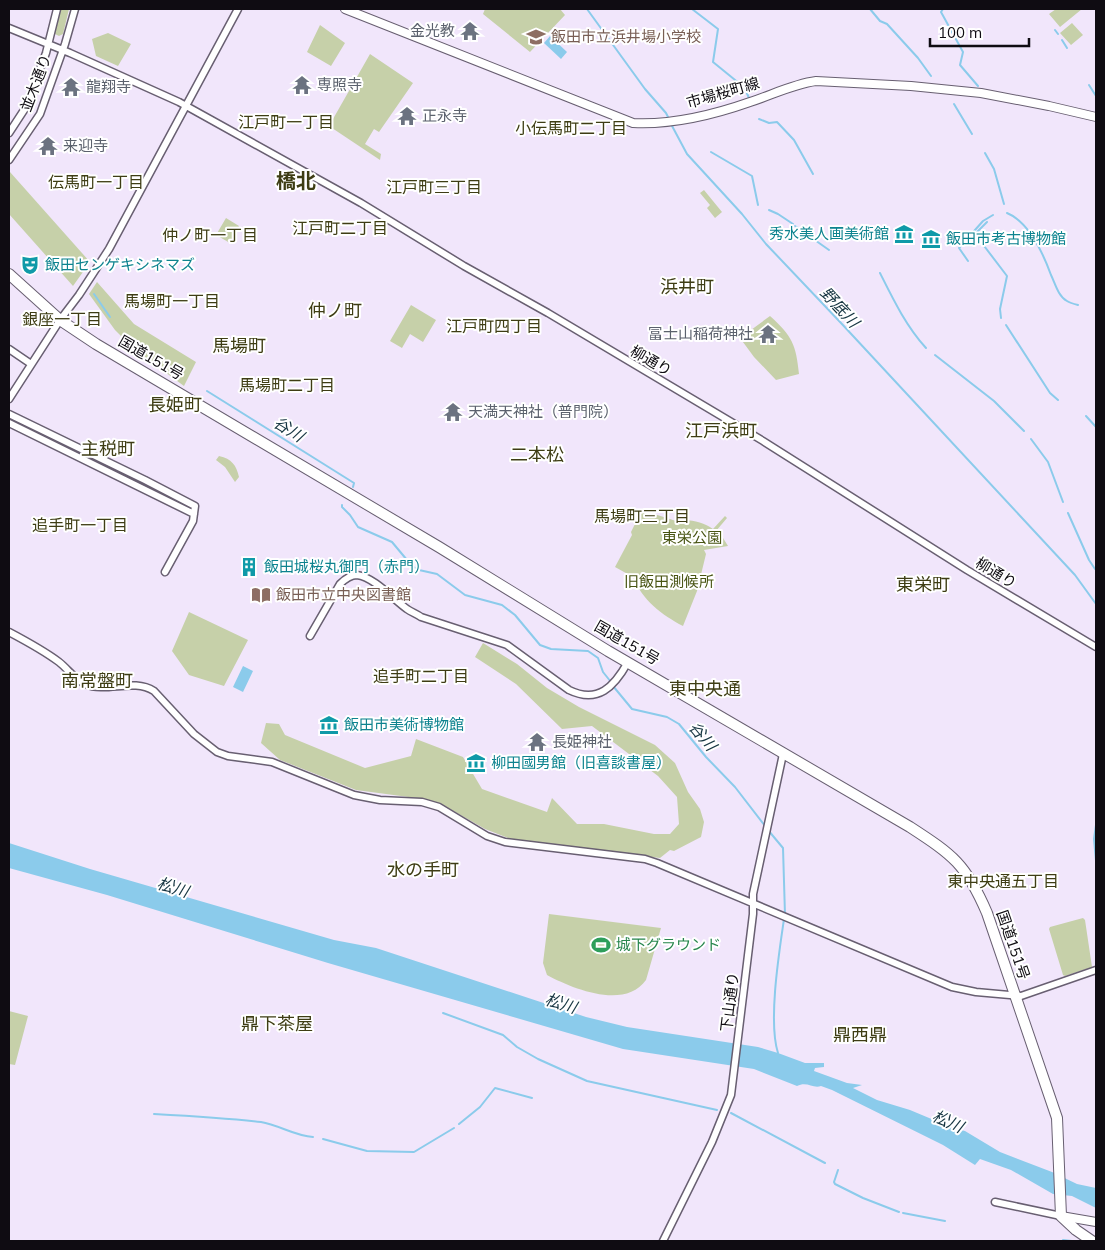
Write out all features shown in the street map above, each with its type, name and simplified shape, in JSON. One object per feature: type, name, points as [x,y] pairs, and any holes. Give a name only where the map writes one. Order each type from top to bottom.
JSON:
[{"type":"highway","name":"国道151号","points":[[9,274],[60,320],[628,662],[910,827],[949,854],[960,864],[976,887],[987,913],[1057,1118],[1060,1153],[1061,1216]]},
{"type":"highway","points":[[1061,1216],[1092,1241]]},
{"type":"main road","name":"市場桜町線","points":[[345,9],[633,123],[646,124],[722,112],[804,83],[816,81],[981,92],[1096,117]]},
{"type":"main road","points":[[1061,1216],[1096,1222]]},
{"type":"street","name":"並木通り","points":[[9,133],[26,107],[48,44],[57,9]]},
{"type":"street","name":"並木通り","points":[[9,160],[40,114],[75,9]]},
{"type":"street","points":[[9,398],[114,242],[238,9]]},
{"type":"street","name":"柳通り","points":[[9,28],[70,53],[186,106],[361,202],[464,266],[548,313],[763,441],[967,570],[1096,647]]},
{"type":"street","points":[[9,349],[31,364]]},
{"type":"street","points":[[9,414],[138,476],[195,506],[193,521],[165,572]]},
{"type":"street","points":[[9,423],[194,514]]},
{"type":"street","points":[[310,636],[340,584],[347,577],[356,575],[364,577],[379,586],[421,617],[507,645],[577,694],[596,695],[609,687],[628,662]]},
{"type":"street","points":[[9,632],[41,649],[60,663],[77,680],[87,685],[97,687],[141,685],[148,687],[194,734],[217,752],[228,756],[272,762],[354,795],[380,800],[422,802],[439,807],[487,836],[505,842],[645,860],[663,865],[952,987],[976,992],[1020,996],[1096,970]]},
{"type":"street","name":"下山通り","points":[[664,1241],[728,1105],[734,1078],[740,1028],[753,914],[753,894],[783,754]]},
{"type":"street","points":[[995,1202],[1061,1216]]},
{"type":"green space","points":[[60,9],[69,9],[63,34],[59,36],[55,34],[55,30]]},
{"type":"green space","name":"飯田市立浜井場小学校","points":[[485,9],[560,9],[565,15],[530,52],[483,14]]},
{"type":"green space","points":[[1056,9],[1082,9],[1060,27],[1049,14]]},
{"type":"green space","points":[[1072,23],[1083,35],[1071,45],[1060,33]]},
{"type":"green space","points":[[320,25],[345,43],[331,66],[307,52]]},
{"type":"green space","points":[[108,33],[131,44],[118,66],[96,56],[92,39]]},
{"type":"green space","points":[[370,54],[413,83],[379,132],[374,129],[365,144],[381,154],[380,160],[329,126]]},
{"type":"green space","points":[[10,172],[90,262],[73,286],[9,214]]},
{"type":"green space","points":[[704,190],[722,212],[715,218],[707,208],[710,205],[700,193]]},
{"type":"green space","points":[[226,218],[239,226],[230,243],[216,235]]},
{"type":"green space","points":[[97,282],[134,324],[196,362],[184,386],[135,350],[115,330],[89,294]]},
{"type":"green space","points":[[411,305],[436,320],[423,342],[410,334],[402,348],[390,341]]},
{"type":"green space","points":[[770,316],[792,341],[799,374],[776,380],[754,357],[740,338]]},
{"type":"green space","points":[[219,456],[227,459],[235,466],[239,477],[235,482],[225,467],[216,460]]},
{"type":"green space","name":"旧飯田測候所","points":[[642,510],[676,521],[695,521],[713,529],[725,516],[727,518],[716,531],[728,546],[704,550],[706,554],[697,591],[683,626],[647,600],[633,577],[615,567],[632,535],[631,532]]},
{"type":"green space","points":[[189,612],[248,640],[224,686],[189,675],[172,651]]},
{"type":"green space","points":[[483,643],[517,664],[547,688],[579,707],[655,745],[675,763],[688,792],[700,809],[704,822],[701,837],[674,851],[670,850],[660,858],[513,840],[485,829],[443,805],[416,798],[356,790],[280,760],[261,743],[266,723],[279,724],[285,735],[365,768],[411,756],[416,739],[463,757],[482,789],[547,812],[552,798],[577,824],[604,824],[654,834],[670,834],[679,824],[677,797],[658,776],[592,726],[562,729],[516,684],[475,657]]},
{"type":"green space","name":"城下グラウンド","points":[[549,914],[661,928],[646,980],[637,989],[625,994],[612,995],[584,991],[547,975],[543,963]]},
{"type":"green space","points":[[1083,918],[1085,920],[1092,967],[1065,976],[1063,975],[1049,929],[1050,927]]},
{"type":"green space","points":[[9,1011],[28,1016],[15,1065],[9,1064]]},
{"type":"water","points":[[550,36],[567,52],[561,59],[544,43]]},
{"type":"water","points":[[243,666],[253,671],[243,692],[233,687]]},
{"type":"water","points":[[9,843],[90,869],[334,940],[376,948],[586,1017],[627,1027],[758,1047],[805,1063],[824,1063],[824,1067],[815,1068],[814,1071],[847,1083],[862,1085],[853,1088],[877,1100],[910,1110],[965,1131],[1000,1152],[1077,1184],[1096,1188],[1096,1208],[1072,1196],[1053,1194],[1011,1170],[980,1159],[975,1165],[943,1145],[821,1086],[815,1087],[804,1084],[797,1086],[754,1069],[623,1049],[328,963],[107,895],[9,868]]},
{"type":"waterway","name":"野底川","points":[[587,9],[669,119]]},
{"type":"waterway","points":[[692,9],[718,29],[713,62],[740,84]]},
{"type":"waterway","points":[[870,9],[880,21],[887,24],[918,58],[931,76]]},
{"type":"waterway","points":[[943,9],[941,12],[963,52],[960,65],[978,86]]},
{"type":"waterway","points":[[1055,30],[1058,34]]},
{"type":"waterway","points":[[1062,40],[1067,48]]},
{"type":"waterway","points":[[1089,85],[1096,96]]},
{"type":"waterway","points":[[745,89],[749,98]]},
{"type":"waterway","points":[[954,104],[972,134]]},
{"type":"waterway","points":[[759,119],[769,123],[777,122],[794,140],[813,174]]},
{"type":"waterway","name":"野底川","points":[[671,124],[687,154],[742,214],[766,244],[1075,575],[1096,604]]},
{"type":"waterway","points":[[711,152],[752,176],[758,205]]},
{"type":"waterway","points":[[985,153],[994,169],[1004,204]]},
{"type":"waterway","points":[[769,210],[793,224]]},
{"type":"waterway","points":[[1007,213],[1022,223],[1034,239],[1061,296],[1068,302],[1078,305]]},
{"type":"waterway","points":[[968,261],[959,248],[983,221],[993,215]]},
{"type":"waterway","points":[[987,222],[975,234],[1007,276],[1000,309],[1001,318]]},
{"type":"waterway","points":[[795,226],[829,250]]},
{"type":"waterway","points":[[880,273],[906,321],[926,348]]},
{"type":"waterway","name":"谷川","points":[[94,294],[110,317]]},
{"type":"waterway","points":[[1006,325],[1050,393],[1058,400]]},
{"type":"waterway","points":[[935,355],[994,401],[1024,431]]},
{"type":"waterway","name":"谷川","points":[[207,391],[354,483],[353,487]]},
{"type":"waterway","points":[[1086,416],[1096,427]]},
{"type":"waterway","points":[[1096,435],[1096,440]]},
{"type":"waterway","points":[[1031,439],[1048,462],[1063,502]]},
{"type":"waterway","name":"谷川","points":[[342,505],[358,527],[392,542],[412,566],[419,570],[437,574],[465,595],[502,605],[515,615],[540,645],[551,649],[588,651],[598,658],[603,672],[611,682]]},
{"type":"waterway","points":[[1068,513],[1095,569]]},
{"type":"waterway","name":"谷川","points":[[613,686],[632,709],[667,717],[679,724],[706,757],[735,787],[765,826]]},
{"type":"waterway","name":"野底川","points":[[1096,825],[1094,839],[1096,861]]},
{"type":"waterway","name":"谷川","points":[[768,830],[783,848],[785,915]]},
{"type":"waterway","name":"谷川","points":[[778,1053],[775,1040],[774,1006],[784,919]]},
{"type":"waterway","points":[[443,1013],[503,1035],[517,1047],[538,1059],[587,1081],[717,1110]]},
{"type":"waterway","points":[[459,1124],[480,1107],[495,1088],[532,1098]]},
{"type":"waterway","points":[[731,1113],[825,1163]]},
{"type":"waterway","points":[[154,1114],[261,1122],[300,1135],[313,1137]]},
{"type":"waterway","points":[[323,1139],[367,1151],[414,1152],[454,1128]]},
{"type":"waterway","points":[[838,1170],[835,1184],[863,1198],[899,1212]]},
{"type":"waterway","points":[[903,1213],[945,1221]]},
{"type":"waterway","points":[[1063,1240],[1072,1241]]},
{"type":"place","name":"金光教","points":[[470,31]]},
{"type":"place","name":"飯田市立浜井場小学校","points":[[536,37]]},
{"type":"place","name":"専照寺","points":[[302,85]]},
{"type":"place","name":"龍翔寺","points":[[71,87]]},
{"type":"place","name":"正永寺","points":[[407,116]]},
{"type":"place","name":"来迎寺","points":[[48,146]]},
{"type":"place","name":"秀水美人画美術館","points":[[904,234]]},
{"type":"place","name":"飯田市考古博物館","points":[[931,239]]},
{"type":"place","name":"飯田センゲキシネマズ","points":[[30,265]]},
{"type":"place","name":"冨士山稲荷神社","points":[[768,334]]},
{"type":"place","name":"天満天神社（普門院）","points":[[453,412]]},
{"type":"place","name":"飯田城桜丸御門（赤門）","points":[[249,567]]},
{"type":"place","name":"飯田市立中央図書館","points":[[261,595]]},
{"type":"place","name":"飯田市美術博物館","points":[[329,725]]},
{"type":"place","name":"長姫神社","points":[[537,742]]},
{"type":"place","name":"柳田國男館（旧喜談書屋）","points":[[476,763]]},
{"type":"place","name":"城下グラウンド","points":[[601,945]]},
{"type":"district","name":"江戸町一丁目","points":[[286,122]]},
{"type":"district","name":"小伝馬町二丁目","points":[[571,128]]},
{"type":"district","name":"橋北","points":[[296,181]]},
{"type":"district","name":"伝馬町一丁目","points":[[96,182]]},
{"type":"district","name":"江戸町三丁目","points":[[434,187]]},
{"type":"district","name":"江戸町二丁目","points":[[340,228]]},
{"type":"district","name":"仲ノ町一丁目","points":[[210,235]]},
{"type":"district","name":"浜井町","points":[[687,287]]},
{"type":"district","name":"馬場町一丁目","points":[[172,301]]},
{"type":"district","name":"仲ノ町","points":[[335,311]]},
{"type":"district","name":"銀座一丁目","points":[[62,319]]},
{"type":"district","name":"江戸町四丁目","points":[[494,326]]},
{"type":"district","name":"馬場町","points":[[239,346]]},
{"type":"district","name":"馬場町二丁目","points":[[287,385]]},
{"type":"district","name":"長姫町","points":[[175,405]]},
{"type":"district","name":"江戸浜町","points":[[721,431]]},
{"type":"district","name":"主税町","points":[[108,449]]},
{"type":"district","name":"二本松","points":[[537,455]]},
{"type":"district","name":"馬場町三丁目","points":[[642,516]]},
{"type":"district","name":"追手町一丁目","points":[[80,525]]},
{"type":"district","name":"東栄町","points":[[923,585]]},
{"type":"district","name":"追手町二丁目","points":[[421,676]]},
{"type":"district","name":"南常盤町","points":[[97,681]]},
{"type":"district","name":"東中央通","points":[[705,689]]},
{"type":"district","name":"水の手町","points":[[423,870]]},
{"type":"district","name":"東中央通五丁目","points":[[1003,881]]},
{"type":"district","name":"鼎下茶屋","points":[[277,1024]]},
{"type":"district","name":"鼎西鼎","points":[[860,1035]]},
{"type":"park label","name":"東栄公園","points":[[692,538]]},
{"type":"water label","name":"松川","points":[[173,887]]},
{"type":"water label","name":"松川","points":[[561,1003]]},
{"type":"water label","name":"松川","points":[[948,1121]]}]
